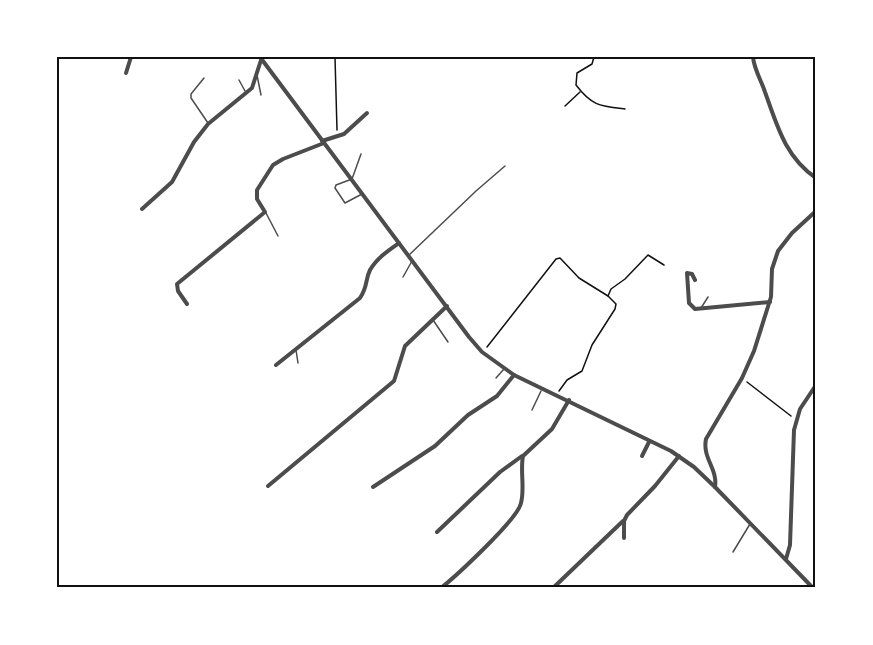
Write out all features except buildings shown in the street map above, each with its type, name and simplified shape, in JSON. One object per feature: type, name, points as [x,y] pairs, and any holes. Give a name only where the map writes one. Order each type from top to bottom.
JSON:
[{"type":"street","points":[[126,74],[130,57]]},
{"type":"street","points":[[753,57],[773,117],[786,145],[798,164],[816,178]]},
{"type":"street","points":[[142,209],[172,182],[194,142],[208,124],[246,94],[255,82],[261,58]]},
{"type":"street","points":[[261,58],[482,352],[514,375],[557,394],[679,456],[715,486],[813,588]]},
{"type":"street","points":[[187,304],[177,284],[265,212],[257,199],[257,190],[273,165],[338,137],[350,130],[367,113]]},
{"type":"street","points":[[715,486],[715,474],[706,456],[705,443],[742,378],[754,351],[770,302],[772,269],[778,251],[792,233],[816,211]]},
{"type":"street","points":[[276,365],[360,298],[365,290],[369,272],[382,255],[399,243]]},
{"type":"street","points":[[695,280],[692,274],[687,273],[689,303],[692,307],[700,309],[770,302]]},
{"type":"street","points":[[268,486],[394,381],[405,346],[447,306]]},
{"type":"street","points":[[373,487],[435,446],[468,415],[497,396],[514,375]]},
{"type":"street","points":[[786,559],[790,545],[793,437],[796,420],[816,385]]},
{"type":"street","points":[[437,532],[500,472],[523,456],[552,429],[569,400]]},
{"type":"street","points":[[642,456],[649,442]]},
{"type":"street","points":[[441,588],[464,569],[521,506],[523,456]]},
{"type":"street","points":[[553,588],[624,520],[679,456]]},
{"type":"street","points":[[624,520],[624,538]]},
{"type":"lane","points":[[257,74],[261,95]]},
{"type":"lane","points":[[204,78],[190,98],[208,124]]},
{"type":"lane","points":[[239,80],[246,94]]},
{"type":"lane","points":[[362,154],[352,179],[336,185],[335,188],[345,203],[363,194]]},
{"type":"lane","points":[[409,255],[505,166]]},
{"type":"lane","points":[[265,212],[278,236]]},
{"type":"lane","points":[[403,277],[413,261]]},
{"type":"lane","points":[[700,309],[708,297]]},
{"type":"lane","points":[[433,319],[448,342]]},
{"type":"lane","points":[[296,349],[298,363]]},
{"type":"lane","points":[[496,378],[504,369]]},
{"type":"lane","points":[[532,410],[543,388]]},
{"type":"lane","points":[[733,552],[751,523]]},
{"type":"path","points":[[335,57],[338,137]]},
{"type":"path","points":[[594,57],[592,64],[577,73],[576,85],[580,92],[599,106],[625,109]]},
{"type":"path","points":[[566,106],[580,92]]},
{"type":"path","points":[[608,296],[611,289],[633,271],[646,256],[651,256],[664,265]]},
{"type":"path","points":[[482,352],[556,259],[560,258],[579,278],[608,296],[616,304],[592,345],[582,371],[567,380],[557,394]]},
{"type":"path","points":[[742,378],[796,420]]}]
